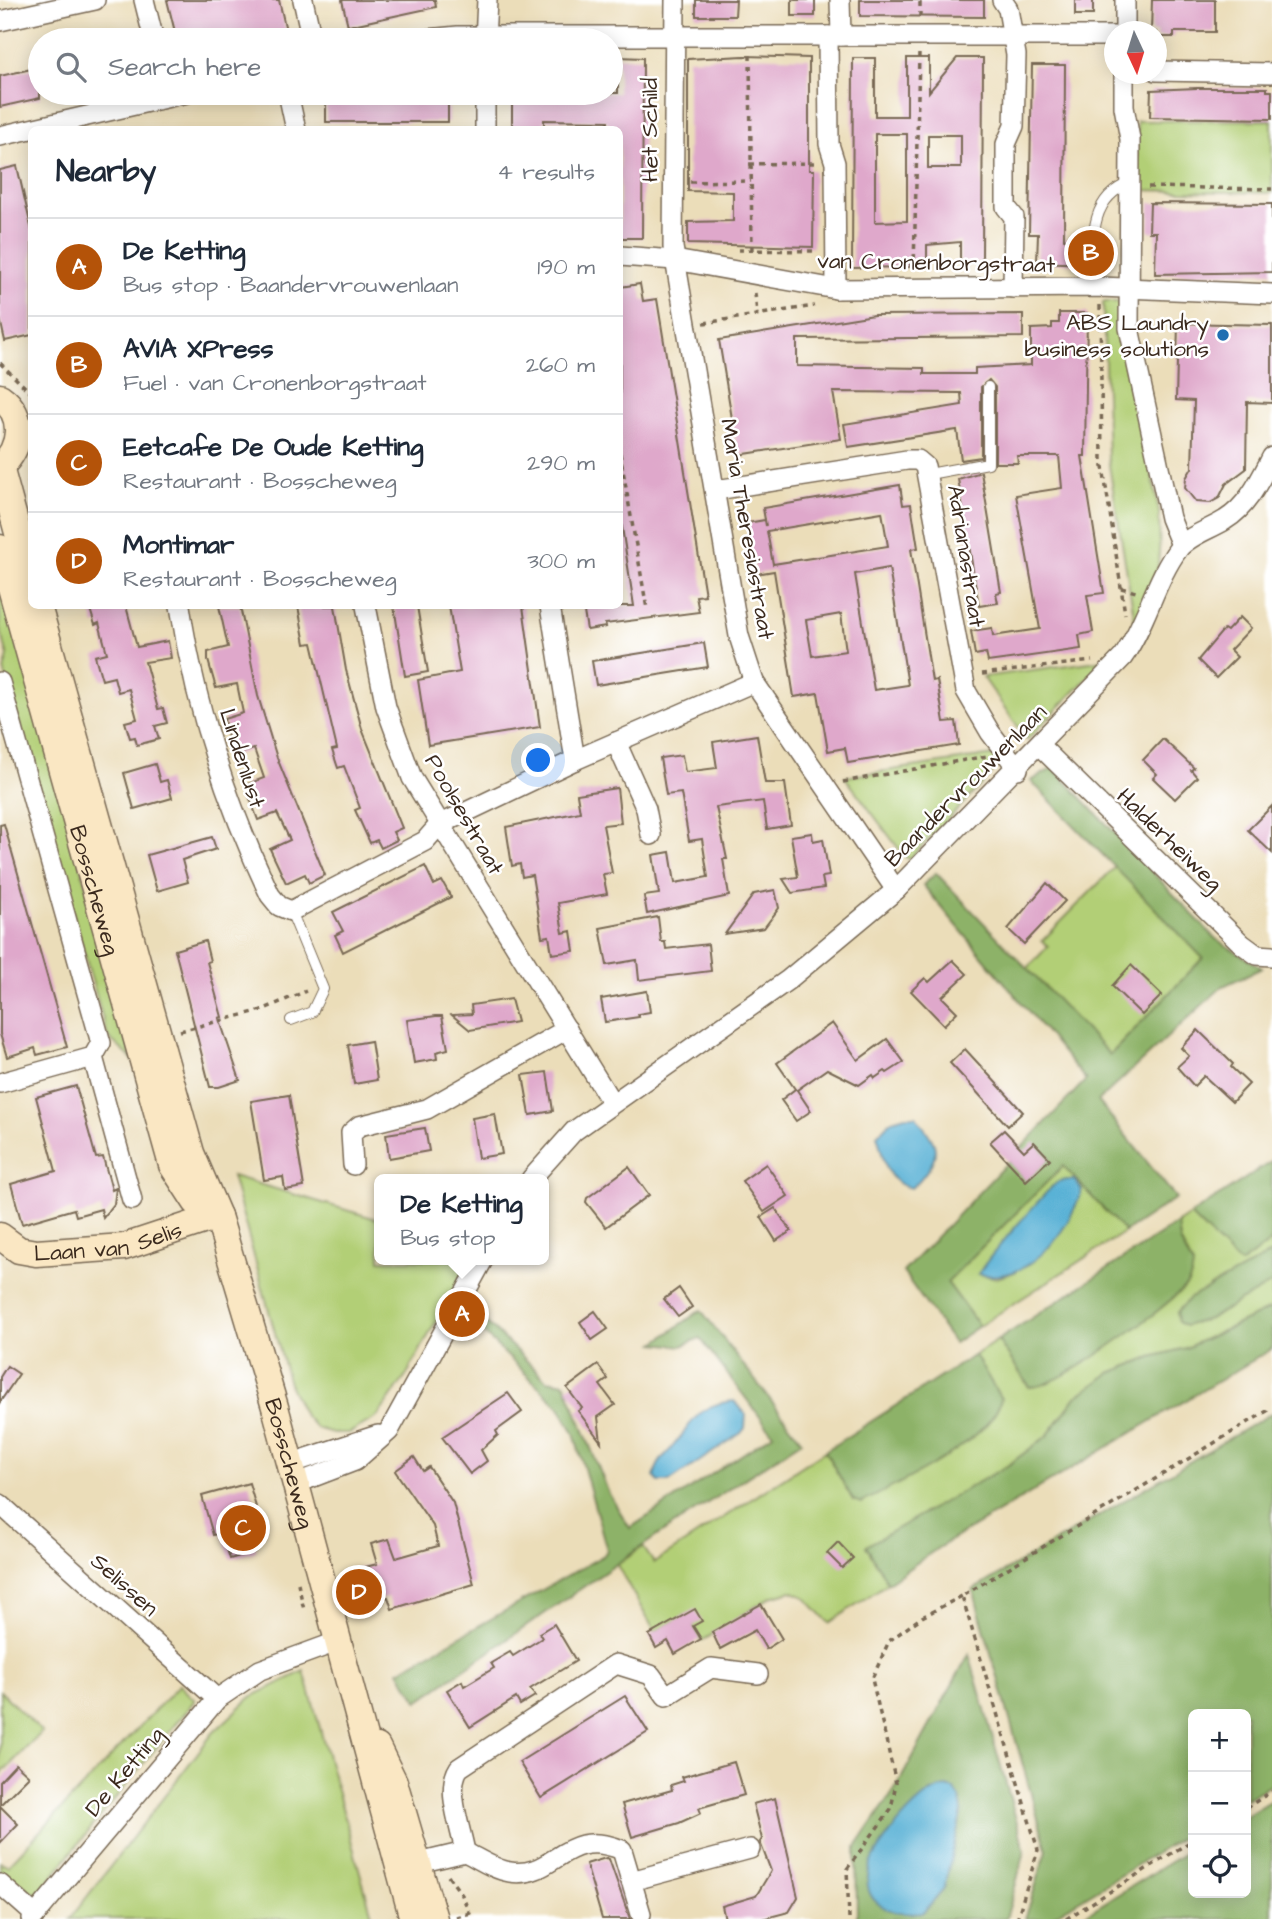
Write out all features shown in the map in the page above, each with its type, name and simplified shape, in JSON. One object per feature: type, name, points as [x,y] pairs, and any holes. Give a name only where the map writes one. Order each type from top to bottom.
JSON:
[{"type":"main road","points":[[23,406],[14,451],[0,467],[28,569]]},
{"type":"main road","name":"Bosscheweg","points":[[0,548],[172,1165],[196,1202],[218,1216]]},
{"type":"main road","name":"Bosscheweg","points":[[39,609],[191,1153],[218,1216],[359,1711],[394,1782],[409,1865],[413,1919]]},
{"type":"main road","name":"Laan van Selis","points":[[0,1236],[19,1250],[36,1252],[124,1247],[218,1216]]},
{"type":"main road","name":"Bosscheweg","points":[[409,1865],[434,1919]]},
{"type":"street","points":[[0,21],[95,0]]},
{"type":"street","points":[[144,0],[150,28]]},
{"type":"street","points":[[303,0],[309,28]]},
{"type":"street","points":[[486,28],[487,0]]},
{"type":"street","name":"Het Schild","points":[[674,260],[675,0]]},
{"type":"street","points":[[836,289],[835,163],[829,144],[835,36],[840,0]]},
{"type":"street","points":[[1002,0],[1008,9],[1016,55],[1014,126],[1006,144],[1006,207],[1014,217],[1013,288]]},
{"type":"street","points":[[1125,0],[1125,21]]},
{"type":"street","points":[[623,37],[1104,36]]},
{"type":"street","points":[[1167,71],[1272,73]]},
{"type":"street","points":[[1124,84],[1124,107],[1135,185],[1128,289],[1129,328],[1170,518],[1181,545],[1227,520],[1250,497],[1272,457]]},
{"type":"street","points":[[60,126],[132,105]]},
{"type":"street","points":[[291,105],[295,126]]},
{"type":"street","points":[[485,105],[485,126]]},
{"type":"street","points":[[0,136],[28,132]]},
{"type":"street","name":"van Cronenborgstraat","points":[[623,256],[674,260],[836,289],[1128,289]]},
{"type":"street","name":"Maria Theresiastraat","points":[[674,260],[716,490],[733,608],[754,682],[896,890]]},
{"type":"street","points":[[1128,289],[1272,293]]},
{"type":"street","name":"Adrianastraat","points":[[716,490],[918,460],[929,474],[962,677],[976,709],[1018,768]]},
{"type":"street","name":"Baandervrouwenlaan","points":[[535,1174],[574,1131],[788,980],[896,890],[1040,746],[1127,652],[1150,611],[1166,570],[1181,545]]},
{"type":"street","name":"Lindenlust","points":[[180,609],[191,677],[228,798],[270,895],[279,906],[292,911]]},
{"type":"street","name":"Poolsestraat","points":[[366,609],[372,645],[394,734],[412,778],[611,1103]]},
{"type":"street","points":[[550,609],[575,760]]},
{"type":"street","points":[[0,682],[101,1044],[93,1057],[0,1083]]},
{"type":"street","points":[[292,911],[425,841],[439,825],[575,760],[754,682]]},
{"type":"street","points":[[616,743],[646,809],[651,835]]},
{"type":"street","name":"Halderheiweg","points":[[1040,746],[1242,944],[1257,955],[1272,956]]},
{"type":"street","points":[[353,1165],[351,1133],[359,1126],[427,1109],[567,1028]]},
{"type":"street","points":[[93,1057],[132,1200]]},
{"type":"street","points":[[292,1474],[355,1461],[389,1431],[480,1265]]},
{"type":"street","name":"Selissen","points":[[0,1504],[217,1699]]},
{"type":"street","name":"De Ketting","points":[[1,1890],[34,1917],[217,1699],[273,1664],[339,1641]]},
{"type":"street","points":[[465,1852],[453,1789],[453,1777],[459,1768],[616,1664],[651,1675],[666,1696],[711,1668],[758,1674]]},
{"type":"street","points":[[409,1865],[465,1852],[498,1869],[525,1872],[583,1842],[604,1842],[622,1850],[641,1914]]},
{"type":"street","points":[[631,1881],[750,1849]]},
{"type":"lane","points":[[1096,288],[1095,219],[1106,197],[1116,188],[1135,185]]},
{"type":"lane","points":[[929,474],[988,463],[988,387]]},
{"type":"lane","name":"Lindenlust","points":[[292,911],[323,989],[322,993]]},
{"type":"lane","points":[[291,1020],[312,1012],[322,993]]},
{"type":"path","points":[[914,289],[920,0]]},
{"type":"path","points":[[750,36],[749,164],[754,276]]},
{"type":"path","points":[[749,164],[835,163]]},
{"type":"path","points":[[673,182],[751,181]]},
{"type":"path","points":[[1135,185],[1272,189]]},
{"type":"path","points":[[726,250],[835,251]]},
{"type":"path","points":[[962,677],[1127,652],[1102,460],[1096,288]]},
{"type":"path","points":[[688,325],[820,305]]},
{"type":"path","points":[[0,363],[23,406]]},
{"type":"path","points":[[623,470],[647,609]]},
{"type":"path","points":[[825,785],[1006,752]]},
{"type":"path","points":[[173,1032],[262,1010],[309,990],[322,993]]},
{"type":"path","points":[[849,1919],[847,1870],[891,1809],[896,1783],[872,1679],[889,1641],[922,1616],[962,1596],[1272,1408]]},
{"type":"path","points":[[962,1596],[1038,1850],[1017,1919]]},
{"type":"path","points":[[1251,1805],[1272,1791]]},
{"type":"path","points":[[1066,1919],[1188,1843]]},
{"type":"path","points":[[447,1919],[470,1913],[472,1919]]},
{"type":"green space","points":[[1272,120],[1272,193],[1136,190],[1137,121]]},
{"type":"green space","points":[[1103,302],[1120,302],[1159,512],[1157,572],[1150,598],[1136,628],[1108,459]]},
{"type":"green space","points":[[0,562],[132,1059],[108,1037],[4,670],[8,656],[0,628]]},
{"type":"green space","points":[[1105,660],[1027,740],[983,677]]},
{"type":"green space","points":[[1001,754],[1001,764],[910,859],[905,857],[845,777]]},
{"type":"green space","points":[[1053,768],[1216,939],[1262,968],[1223,986],[1098,1101],[1176,1198],[1125,1232],[1063,1166],[947,1282],[979,1326],[954,1343],[903,1272],[1086,1080],[923,885],[936,873],[1110,1055],[1203,958],[1031,781]]},
{"type":"green space","points":[[1116,866],[1203,958],[1110,1055],[1027,969],[1048,946],[1042,941]]},
{"type":"green space","points":[[1272,1161],[1272,1241],[1240,1264],[1190,1215]]},
{"type":"green space","points":[[1063,1165],[1125,1232],[979,1326],[947,1282]],"holes":[[[1047,1192],[1077,1204],[1015,1272],[997,1278],[979,1274]]]},
{"type":"green space","points":[[232,1176],[374,1218],[374,1265],[467,1265],[406,1376],[377,1417],[349,1433],[333,1433],[316,1428],[303,1414],[289,1384]]},
{"type":"green space","points":[[1190,1215],[1240,1264],[1272,1241],[1272,1253],[1189,1299],[1209,1319],[1272,1283],[1272,1308],[1186,1348],[1151,1357],[1110,1373],[1076,1397],[1047,1436],[1007,1466],[867,1546],[888,1583],[829,1623],[805,1597],[791,1591],[771,1597],[702,1641],[686,1615],[655,1632],[617,1565],[643,1547],[654,1563],[825,1451],[853,1500],[1001,1399],[975,1355],[998,1340],[1029,1387],[1193,1266],[1180,1241],[1178,1223]]},
{"type":"green space","points":[[1178,1223],[1180,1241],[1193,1266],[1186,1286],[1134,1329],[1086,1362],[1044,1384],[1030,1387],[998,1340]]},
{"type":"green space","points":[[1272,1253],[1272,1283],[1209,1319],[1185,1326],[1178,1322],[1177,1312],[1189,1299]]},
{"type":"green space","points":[[1272,1308],[1272,1349],[938,1548],[888,1583],[866,1546],[1007,1466],[1047,1436],[1076,1397],[1110,1373],[1151,1357],[1186,1348]]},
{"type":"green space","points":[[701,1310],[802,1441],[660,1534],[418,1701],[399,1671],[604,1555],[607,1550],[574,1433],[560,1407],[473,1323],[477,1318],[485,1321],[547,1380],[565,1383],[609,1494],[630,1528],[773,1434],[700,1338],[682,1346],[655,1343]]},
{"type":"green space","points":[[975,1355],[1001,1399],[994,1414],[981,1430],[919,1473],[861,1503],[853,1500],[825,1451]]},
{"type":"green space","points":[[1272,1413],[1272,1784],[1251,1796],[1251,1709],[1188,1709],[1188,1834],[1048,1919],[1025,1919],[1047,1850],[973,1590]]},
{"type":"green space","points":[[969,1654],[1025,1851],[1006,1919],[857,1919],[856,1847],[896,1788]],"holes":[[[930,1793],[944,1888],[923,1913],[886,1838]]]},
{"type":"green space","points":[[304,1671],[373,1919],[70,1919],[213,1733],[251,1697]]},
{"type":"green space","points":[[179,1685],[195,1700],[37,1895],[0,1872],[0,1862],[8,1865]]},
{"type":"green space","points":[[0,1691],[42,1732],[0,1775]]},
{"type":"green space","points":[[1272,1800],[1272,1919],[1078,1919],[1188,1851],[1188,1898],[1251,1898],[1251,1813]]},
{"type":"water","points":[[916,1116],[932,1140],[935,1152],[930,1166],[911,1188],[902,1185],[891,1175],[877,1135],[892,1120]]},
{"type":"water","points":[[1061,1180],[1074,1180],[1082,1190],[1076,1206],[1044,1252],[1014,1271],[997,1275],[979,1274],[1003,1242],[1052,1187]]},
{"type":"water","points":[[734,1401],[746,1414],[745,1428],[741,1433],[669,1482],[659,1482],[654,1477],[659,1463],[692,1421],[712,1406]]},
{"type":"water","points":[[946,1787],[954,1789],[960,1797],[962,1811],[944,1888],[923,1913],[901,1913],[881,1906],[869,1891],[868,1880],[874,1857],[913,1807],[936,1790]]},
{"type":"building","points":[[167,0],[279,0],[285,28],[174,28]]},
{"type":"building","points":[[342,0],[435,0],[436,7],[348,26]]},
{"type":"building","points":[[696,0],[736,0],[735,16],[696,16]]},
{"type":"building","points":[[792,0],[815,0],[815,16],[792,16]]},
{"type":"building","points":[[860,0],[984,0],[984,17],[860,16]]},
{"type":"building","points":[[1075,0],[1093,0],[1093,15],[1075,15]]},
{"type":"building","points":[[1152,0],[1215,0],[1215,32],[1174,32],[1174,37],[1167,37],[1167,21],[1151,21]]},
{"type":"building","points":[[744,56],[809,58],[809,170],[814,170],[813,247],[688,244],[688,222],[733,221],[733,192],[688,191],[688,59]]},
{"type":"building","points":[[623,57],[643,58],[642,238],[623,238],[623,126],[608,126],[608,121],[544,120],[544,126],[512,126],[512,105],[623,105]]},
{"type":"building","points":[[853,58],[875,58],[875,116],[907,116],[907,58],[929,58],[929,92],[957,58],[983,58],[982,262],[960,262],[960,242],[927,245],[927,261],[910,261],[910,267],[852,268]],"holes":[[[875,134],[907,134],[907,221],[875,222]],[[928,135],[961,135],[961,168],[928,168]]]},
{"type":"building","points":[[1032,65],[1065,65],[1064,239],[1086,242],[1086,264],[1037,262],[1038,234],[1029,234]]},
{"type":"building","points":[[28,70],[28,101],[0,107],[0,76]]},
{"type":"building","points":[[1267,88],[1267,91],[1272,91],[1272,119],[1150,117],[1151,90]]},
{"type":"building","points":[[326,105],[448,105],[448,122],[326,122]]},
{"type":"building","points":[[17,166],[28,214],[28,336],[5,341],[0,319],[0,170]]},
{"type":"building","points":[[1150,203],[1272,204],[1272,272],[1155,274],[1156,232],[1149,232]]},
{"type":"building","points":[[640,284],[643,301],[657,299],[705,595],[696,596],[699,612],[605,624],[606,627],[587,630],[584,609],[623,609],[623,606],[634,606],[623,534],[623,287]]},
{"type":"building","points":[[1059,313],[1087,313],[1085,456],[1082,456],[1104,593],[1087,595],[1093,632],[1079,635],[1081,649],[988,662],[986,653],[975,655],[971,631],[992,628],[993,636],[1040,629],[1016,495],[1062,488],[1059,456],[1017,456],[1018,463],[995,463],[995,387],[989,380],[981,387],[981,457],[961,460],[957,430],[848,447],[844,424],[962,405],[961,393],[833,392],[841,439],[738,455],[719,340],[874,315],[1023,314],[1023,337],[797,339],[797,366],[924,368],[924,374],[975,374],[975,368],[1031,365],[1031,329],[1052,328],[1052,323],[1059,323]]},
{"type":"building","points":[[1178,323],[1272,325],[1272,403],[1247,402],[1246,469],[1226,484],[1219,498],[1210,503],[1196,502],[1185,488],[1186,478],[1192,468],[1194,401],[1176,400]]},
{"type":"building","points":[[981,472],[1001,592],[996,593],[998,603],[979,606],[958,479]]},
{"type":"building","points":[[900,485],[903,505],[911,504],[918,548],[911,549],[932,681],[937,680],[944,722],[956,721],[959,745],[848,763],[845,748],[828,751],[818,693],[794,697],[774,571],[756,574],[747,523],[765,520],[763,508]],"holes":[[[882,512],[888,546],[773,564],[767,531]],[[889,568],[908,685],[874,690],[855,574]],[[841,614],[846,651],[812,656],[806,620]]]},
{"type":"building","points":[[90,609],[127,609],[137,647],[168,641],[171,658],[145,662],[158,709],[163,708],[167,723],[155,726],[159,739],[137,745],[135,737],[130,738],[125,722],[137,719],[129,689],[118,692],[114,677],[102,680],[95,656],[107,653],[99,623],[95,625]]},
{"type":"building","points":[[220,609],[241,609],[258,696],[277,758],[325,875],[309,883],[305,874],[286,883],[270,849],[290,840],[277,813],[258,820],[245,785],[264,778],[254,749],[234,755],[230,748],[224,719],[243,713],[237,684],[216,688],[208,660],[208,652],[228,647]]},
{"type":"building","points":[[299,609],[336,609],[346,670],[362,729],[402,828],[393,832],[397,840],[381,848],[377,840],[370,843],[355,810],[360,808],[344,766],[338,768],[332,750],[337,749],[312,643],[305,644]]},
{"type":"building","points":[[394,609],[418,609],[428,672],[405,676]]},
{"type":"building","points":[[450,609],[523,609],[540,727],[428,745],[418,680],[460,672]]},
{"type":"building","points":[[1240,617],[1251,628],[1230,650],[1237,657],[1216,678],[1198,660],[1224,629],[1227,631]]},
{"type":"building","points":[[704,643],[708,667],[596,685],[592,661]]},
{"type":"building","points":[[757,735],[765,783],[785,783],[791,825],[767,829],[763,801],[716,807],[727,859],[723,859],[729,896],[647,914],[644,896],[659,894],[653,855],[670,852],[675,883],[708,877],[702,839],[689,841],[681,793],[666,795],[660,758],[682,755],[685,772],[717,768],[713,742]]},
{"type":"building","points":[[1163,739],[1194,768],[1191,770],[1197,777],[1175,799],[1153,778],[1157,774],[1143,760]]},
{"type":"building","points":[[155,764],[160,782],[167,780],[172,798],[134,809],[124,773]]},
{"type":"building","points":[[617,788],[621,823],[603,825],[612,873],[603,874],[607,894],[558,903],[563,933],[571,931],[574,951],[552,954],[549,936],[542,937],[532,875],[522,877],[520,864],[512,866],[506,827],[580,812],[577,794]]},
{"type":"building","points":[[1272,806],[1272,853],[1248,830]]},
{"type":"building","points":[[4,824],[67,1047],[37,1055],[35,1048],[7,1057],[0,1034],[0,825]]},
{"type":"building","points":[[812,833],[813,841],[823,839],[829,876],[822,877],[824,888],[792,893],[783,879],[798,877],[791,836]]},
{"type":"building","points":[[212,837],[216,849],[182,860],[188,882],[157,891],[147,855]]},
{"type":"building","points":[[425,866],[434,885],[442,881],[451,897],[343,952],[335,935],[343,931],[333,912]]},
{"type":"building","points":[[1047,883],[1065,901],[1024,944],[1008,929]]},
{"type":"building","points":[[775,890],[779,908],[764,928],[725,934],[754,894]]},
{"type":"building","points":[[658,917],[661,942],[665,942],[666,949],[708,944],[711,971],[639,980],[637,960],[607,965],[600,928]]},
{"type":"building","points":[[205,941],[210,961],[207,962],[222,1017],[219,1018],[240,1080],[219,1087],[210,1087],[175,950]]},
{"type":"building","points":[[953,960],[967,974],[942,997],[957,1012],[944,1025],[911,991],[925,978],[929,982]]},
{"type":"building","points":[[1131,965],[1162,995],[1142,1015],[1112,986]]},
{"type":"building","points":[[647,991],[650,1012],[638,1014],[639,1017],[605,1022],[601,999]]},
{"type":"building","points":[[511,999],[517,1022],[470,1030],[452,1015],[472,1014],[471,1005]]},
{"type":"building","points":[[442,1016],[448,1049],[436,1052],[437,1059],[414,1063],[407,1020]]},
{"type":"building","points":[[832,1023],[858,1060],[887,1039],[904,1062],[887,1073],[885,1071],[875,1078],[873,1075],[859,1085],[827,1069],[797,1090],[811,1111],[796,1121],[781,1100],[795,1089],[777,1063]]},
{"type":"building","points":[[1198,1030],[1233,1064],[1231,1067],[1249,1084],[1232,1102],[1204,1076],[1194,1086],[1177,1067],[1189,1056],[1181,1048]]},
{"type":"building","points":[[371,1041],[377,1080],[354,1084],[348,1045]]},
{"type":"building","points":[[965,1049],[1023,1112],[1008,1126],[950,1063]]},
{"type":"building","points":[[547,1072],[553,1111],[530,1115],[523,1075]]},
{"type":"building","points":[[76,1086],[96,1158],[103,1157],[112,1190],[116,1188],[114,1204],[103,1218],[101,1209],[76,1216],[74,1209],[22,1224],[11,1184],[56,1171],[36,1097]]},
{"type":"building","points":[[289,1095],[304,1187],[285,1190],[283,1177],[264,1180],[251,1101]]},
{"type":"building","points":[[495,1114],[502,1154],[478,1158],[472,1118]]},
{"type":"building","points":[[425,1128],[429,1151],[389,1158],[386,1134]]},
{"type":"building","points":[[1004,1130],[1024,1151],[1034,1142],[1050,1159],[1026,1181],[990,1142]]},
{"type":"building","points":[[766,1164],[788,1196],[764,1212],[742,1181]]},
{"type":"building","points":[[629,1167],[649,1195],[606,1227],[586,1202],[587,1198]]},
{"type":"building","points":[[775,1208],[791,1231],[776,1241],[761,1217]]},
{"type":"building","points":[[679,1288],[692,1307],[678,1317],[664,1299]]},
{"type":"building","points":[[595,1311],[608,1329],[592,1340],[580,1322]]},
{"type":"building","points":[[598,1365],[608,1379],[600,1385],[615,1405],[598,1417],[601,1442],[578,1411],[582,1408],[567,1388]]},
{"type":"building","points":[[7,1366],[19,1374],[0,1402],[0,1377]]},
{"type":"building","points":[[508,1393],[522,1412],[496,1431],[498,1435],[481,1450],[487,1461],[470,1474],[442,1437]]},
{"type":"building","points":[[414,1457],[423,1471],[429,1467],[453,1503],[474,1584],[392,1609],[388,1597],[356,1607],[346,1572],[377,1564],[371,1544],[389,1539],[396,1558],[438,1546],[433,1526],[395,1471]]},
{"type":"building","points":[[249,1483],[260,1521],[249,1524],[256,1551],[230,1559],[222,1532],[213,1535],[202,1496]]},
{"type":"building","points":[[838,1542],[853,1558],[842,1568],[827,1553]]},
{"type":"building","points":[[761,1604],[782,1639],[766,1649],[755,1630],[720,1649],[712,1632]]},
{"type":"building","points":[[695,1609],[702,1621],[693,1626],[701,1639],[675,1654],[668,1641],[656,1648],[649,1635]]},
{"type":"building","points":[[554,1624],[576,1661],[530,1689],[535,1696],[520,1705],[516,1698],[470,1727],[447,1690],[462,1681],[464,1686],[494,1668],[491,1663],[510,1652],[513,1656],[542,1638],[539,1633]]},
{"type":"building","points":[[625,1696],[648,1732],[541,1798],[519,1762]]},
{"type":"building","points":[[734,1762],[744,1795],[699,1808],[701,1813],[679,1823],[632,1837],[622,1804],[672,1790],[671,1785],[684,1781],[682,1777]]},
{"type":"building","points":[[16,1764],[29,1776],[0,1805],[0,1781]]},
{"type":"building","points":[[775,1798],[798,1897],[789,1912],[762,1919],[725,1919],[722,1906],[756,1896],[771,1871],[760,1842],[762,1839],[753,1804]]},
{"type":"building","points":[[0,1806],[18,1824],[0,1843]]},
{"type":"building","points":[[609,1859],[630,1919],[602,1919],[586,1864]]},
{"type":"place","name":"AVIA XPress","points":[[1091,253]]},
{"type":"place","name":"ABS Laundry business solutions","points":[[1223,335]]},
{"type":"place","name":"De Ketting","points":[[462,1314]]},
{"type":"place","name":"Eetcafe De Oude Ketting","points":[[243,1528]]},
{"type":"place","name":"Montimar","points":[[359,1592]]}]
